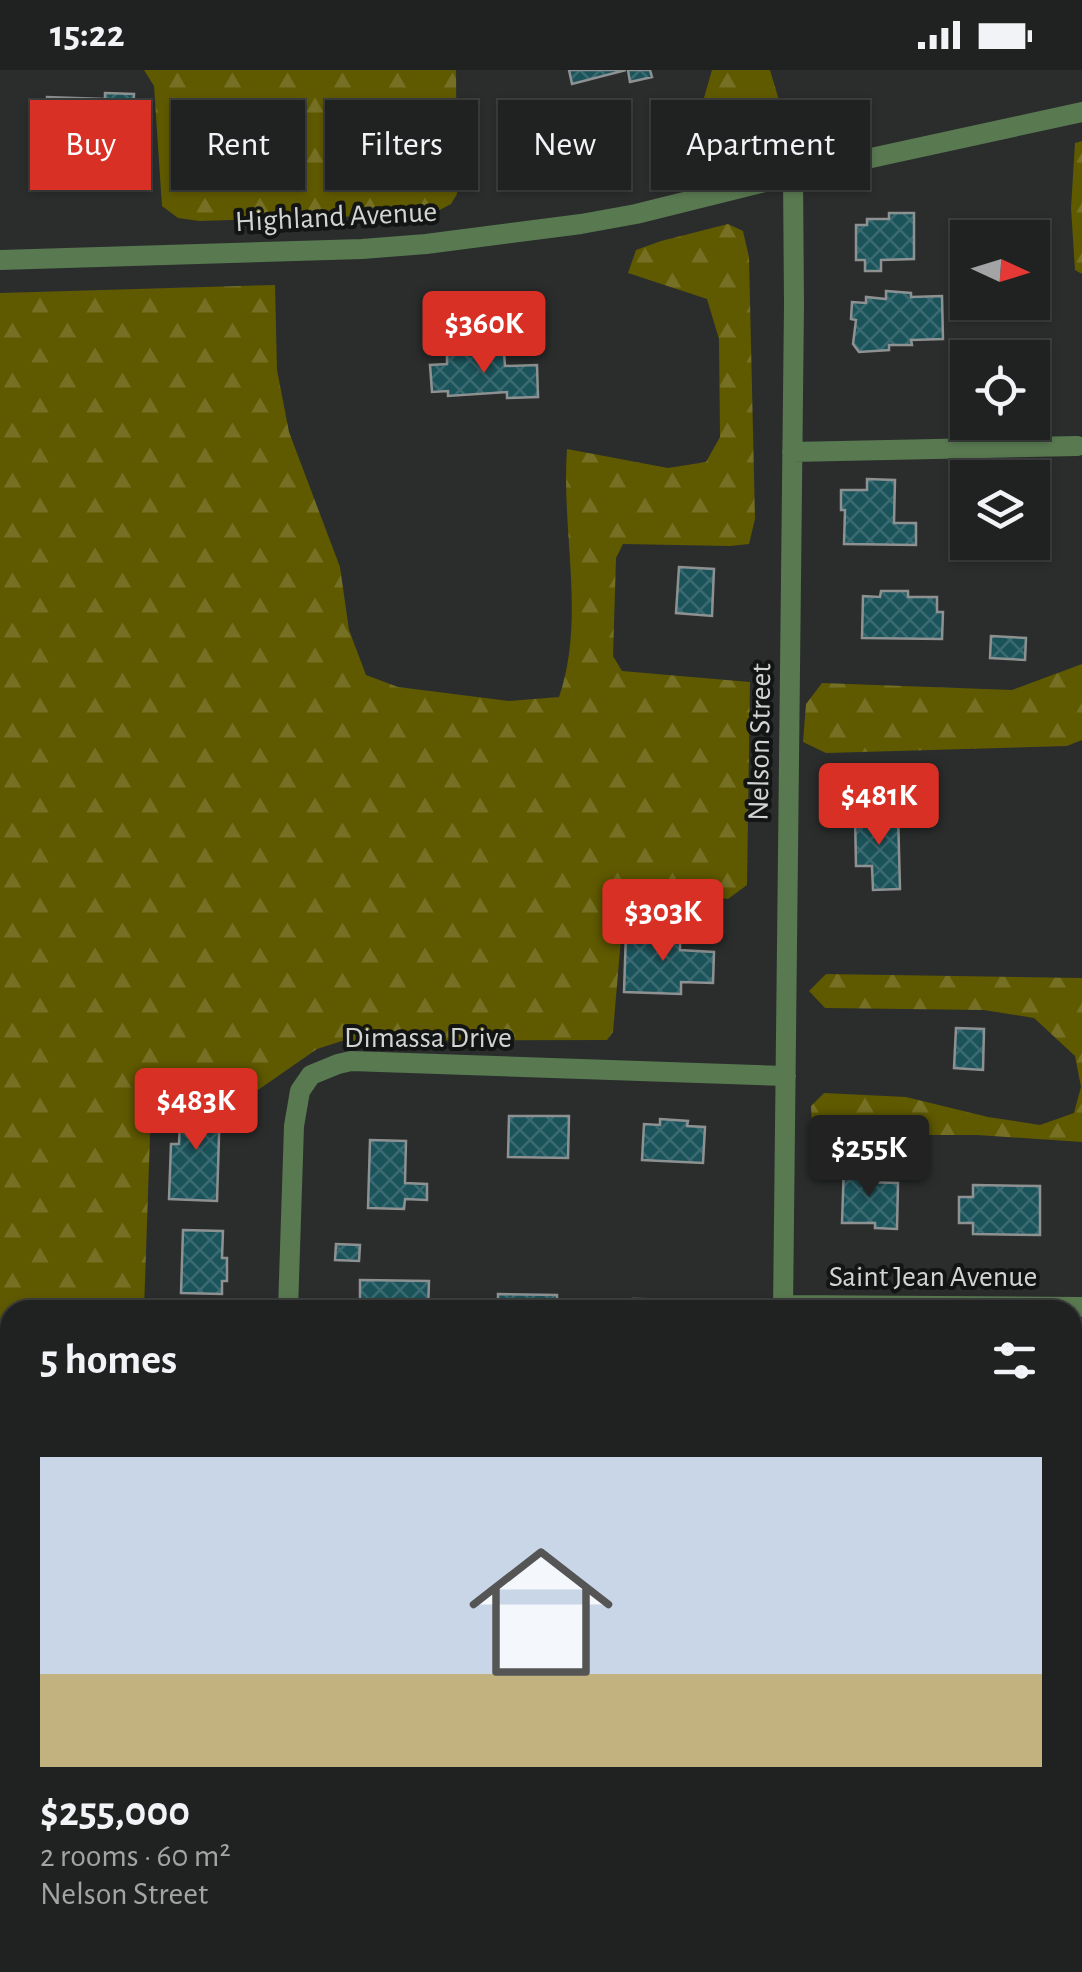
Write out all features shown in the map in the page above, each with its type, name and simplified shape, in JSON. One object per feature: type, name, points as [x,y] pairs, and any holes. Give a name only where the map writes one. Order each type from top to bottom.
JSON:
[{"type":"street","name":"Highland Avenue","points":[[870,158],[1082,112]]},
{"type":"street","name":"Highland Avenue","points":[[0,260],[426,244],[618,218],[732,190]]},
{"type":"street","name":"Nelson Street","points":[[783,1300],[793,190]]},
{"type":"street","points":[[792,452],[1078,446]]},
{"type":"street","name":"Dimassa Drive","points":[[288,1300],[294,1126],[300,1091],[311,1075],[351,1061],[786,1076]]},
{"type":"green space","points":[[144,70],[456,70],[456,100],[325,100],[325,190],[457,190],[457,194],[451,204],[432,214],[199,221],[178,218],[162,206],[154,86]]},
{"type":"green space","points":[[712,70],[770,70],[779,100],[703,100]]},
{"type":"green space","points":[[1082,141],[1082,274],[1075,270],[1071,208],[1075,143]]},
{"type":"green space","points":[[728,224],[743,231],[749,257],[755,519],[749,544],[623,544],[616,558],[613,656],[622,671],[750,682],[747,885],[728,899],[656,888],[633,894],[623,915],[613,1032],[607,1040],[342,1041],[317,1049],[258,1090],[223,1089],[152,1077],[144,1300],[0,1300],[0,293],[275,285],[277,370],[289,432],[340,567],[349,630],[366,675],[398,687],[509,701],[559,697],[567,667],[572,606],[567,449],[668,468],[706,462],[720,437],[719,339],[707,299],[628,273],[636,250]]},
{"type":"green space","points":[[1082,664],[1082,740],[1067,746],[826,753],[803,742],[806,704],[822,683],[1012,690]]},
{"type":"green space","points":[[826,974],[1082,978],[1082,1142],[977,1135],[866,1135],[812,1125],[811,1106],[824,1093],[906,1097],[1040,1125],[1074,1113],[1081,1087],[1075,1056],[1034,1018],[984,1010],[825,1008],[809,991]]},
{"type":"building","points":[[569,70],[626,70],[572,84]]},
{"type":"building","points":[[628,70],[650,70],[652,77],[630,82]]},
{"type":"building","points":[[105,93],[134,94],[134,100],[47,100],[47,97],[105,99]]},
{"type":"building","points":[[889,213],[914,213],[914,259],[881,260],[881,271],[865,271],[865,260],[856,260],[856,225],[867,225],[867,219],[889,219]]},
{"type":"building","points":[[886,291],[911,293],[911,297],[942,296],[943,339],[911,340],[912,345],[889,345],[889,350],[859,352],[853,344],[856,320],[851,319],[852,302],[866,303],[866,297],[886,299]]},
{"type":"building","points":[[504,353],[505,366],[537,365],[538,397],[507,398],[507,392],[448,396],[448,391],[432,392],[430,365],[447,364],[447,355]]},
{"type":"building","points":[[867,479],[895,480],[894,523],[916,523],[916,545],[844,544],[841,490],[867,490]]},
{"type":"building","points":[[679,567],[714,569],[712,616],[676,613]]},
{"type":"building","points":[[881,591],[908,591],[908,597],[937,597],[937,612],[943,612],[942,639],[862,638],[863,596],[880,597]]},
{"type":"building","points":[[991,636],[1026,638],[1025,660],[990,658]]},
{"type":"building","points":[[898,813],[900,889],[873,890],[872,866],[856,866],[855,814]]},
{"type":"building","points":[[626,933],[680,935],[680,950],[714,952],[713,983],[681,982],[681,994],[624,992]]},
{"type":"building","points":[[956,1028],[984,1029],[983,1070],[954,1068]]},
{"type":"building","points":[[181,1101],[220,1103],[217,1201],[169,1199],[171,1144],[179,1144]]},
{"type":"building","points":[[509,1116],[569,1116],[568,1158],[508,1157]]},
{"type":"building","points":[[660,1119],[705,1127],[703,1163],[642,1160],[644,1124],[660,1125]]},
{"type":"building","points":[[370,1140],[406,1141],[405,1183],[427,1184],[427,1200],[405,1199],[404,1209],[368,1208]]},
{"type":"building","points":[[844,1165],[864,1166],[864,1182],[898,1183],[897,1229],[875,1228],[875,1223],[842,1223]]},
{"type":"building","points":[[973,1185],[1040,1186],[1040,1235],[973,1234],[973,1223],[959,1223],[959,1197],[973,1197]]},
{"type":"building","points":[[183,1230],[223,1231],[222,1258],[227,1258],[227,1281],[222,1281],[222,1294],[181,1293]]},
{"type":"building","points":[[336,1244],[360,1245],[359,1261],[335,1260]]},
{"type":"building","points":[[360,1280],[429,1281],[428,1300],[360,1300]]},
{"type":"building","points":[[498,1294],[557,1295],[557,1300],[498,1300]]}]
